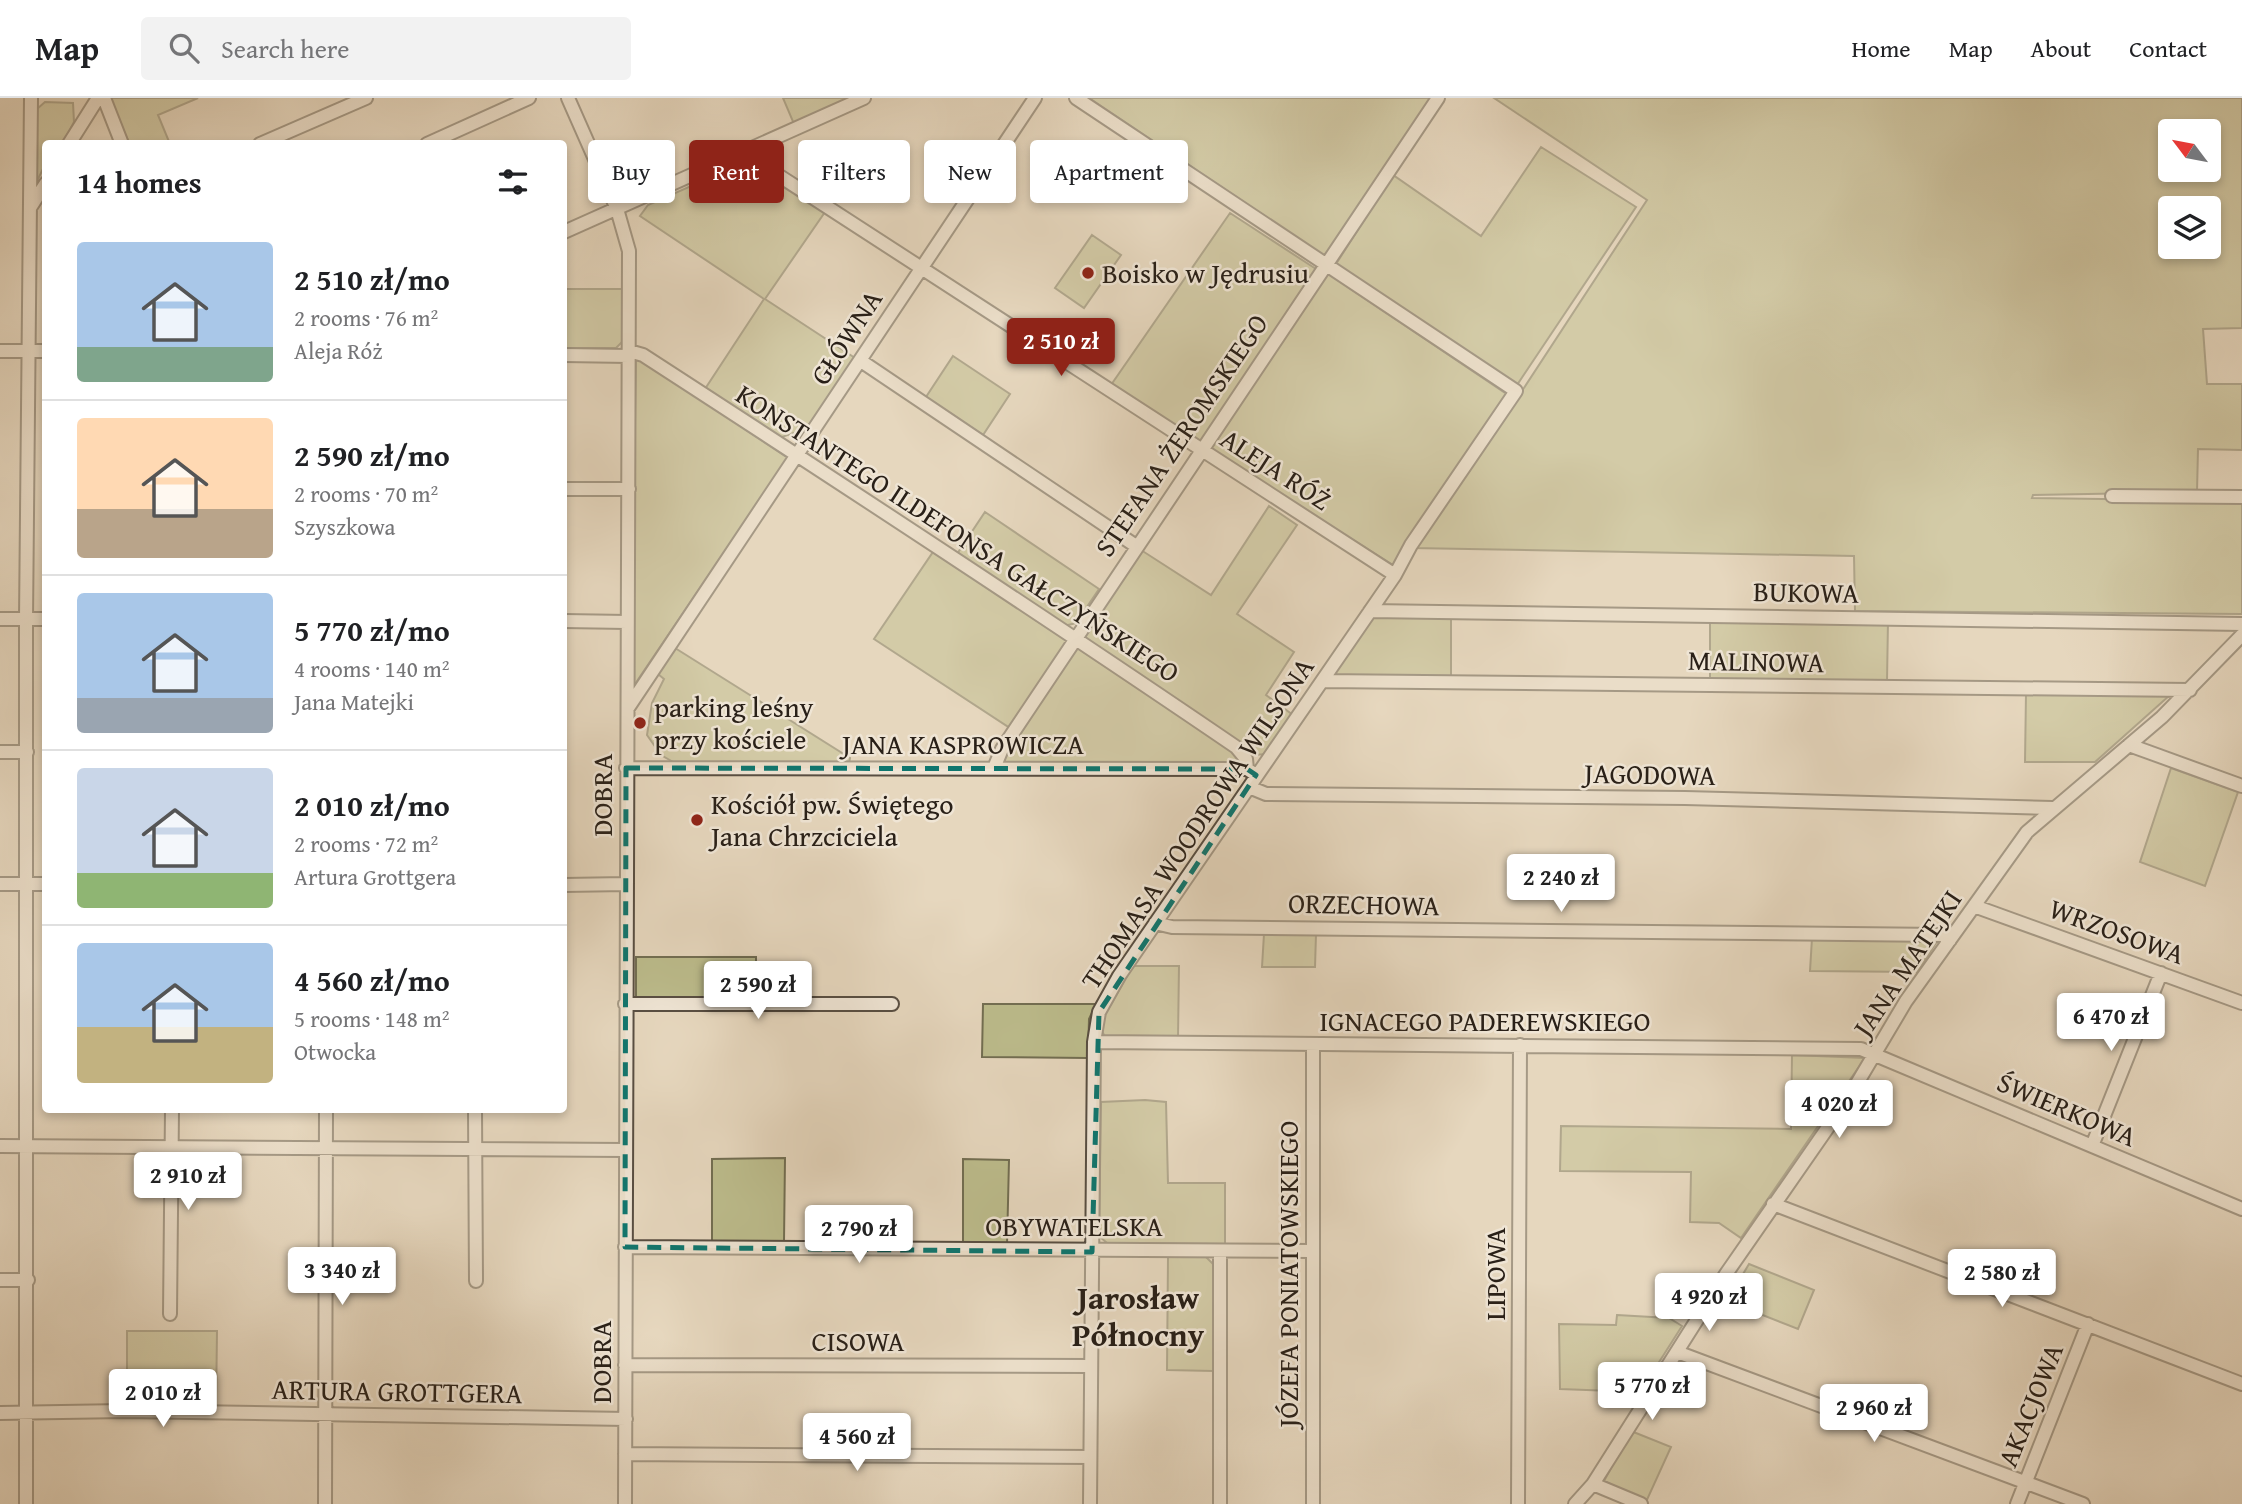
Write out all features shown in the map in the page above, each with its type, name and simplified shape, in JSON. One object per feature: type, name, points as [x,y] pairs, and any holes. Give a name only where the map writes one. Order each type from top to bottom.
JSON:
[{"type":"street","points":[[26,1504],[26,619],[31,98]]},
{"type":"street","points":[[72,140],[98,98]]},
{"type":"street","points":[[104,98],[120,140]]},
{"type":"street","points":[[269,140],[366,98]]},
{"type":"street","points":[[436,140],[529,98]]},
{"type":"street","name":"DOBRA","points":[[568,98],[617,209],[629,251],[625,1504]]},
{"type":"street","points":[[772,140],[864,98]]},
{"type":"street","name":"GŁÓWNA","points":[[628,708],[1035,98]]},
{"type":"street","points":[[1076,98],[1326,264]]},
{"type":"street","name":"STEFANA ŻEROMSKIEGO","points":[[995,768],[1002,749],[1074,639],[1438,98]]},
{"type":"street","points":[[567,231],[689,177]]},
{"type":"street","name":"ALEJA RÓŻ","points":[[784,179],[1395,575]]},
{"type":"street","points":[[30,208],[42,189]]},
{"type":"street","name":"THOMASA WOODROWA WILSONA","points":[[1090,1504],[1094,1042],[1099,1012],[1107,995],[1155,923],[1249,787],[1252,772],[1322,681],[1516,391],[1326,264]]},
{"type":"street","points":[[0,351],[42,351]]},
{"type":"street","points":[[567,355],[629,353]]},
{"type":"street","name":"KONSTANTEGO ILDEFONSA GAŁCZYŃSKIEGO","points":[[629,353],[643,355],[797,454],[1236,747],[1252,772]]},
{"type":"street","points":[[861,361],[1136,546]]},
{"type":"street","points":[[567,489],[629,489]]},
{"type":"street","points":[[2112,496],[2242,497]]},
{"type":"street","name":"BUKOWA","points":[[1370,611],[2242,624]]},
{"type":"street","points":[[0,619],[42,620]]},
{"type":"street","points":[[567,621],[627,622]]},
{"type":"street","name":"JANA MATEJKI","points":[[1575,1504],[1593,1484],[1773,1204],[1849,1097],[1906,1001],[2027,832],[2190,690],[2242,635]]},
{"type":"street","name":"MALINOWA","points":[[1322,681],[2190,690]]},
{"type":"street","points":[[2129,745],[2242,786]]},
{"type":"street","points":[[0,752],[27,751]]},
{"type":"street","name":"JANA KASPROWICZA","points":[[626,768],[995,768],[1252,772]]},
{"type":"street","name":"JAGODOWA","points":[[1249,787],[1266,794],[1739,799],[2052,808]]},
{"type":"street","points":[[0,884],[42,884]]},
{"type":"street","points":[[567,885],[626,884]]},
{"type":"street","name":"WRZOSOWA","points":[[1975,906],[2242,1003]]},
{"type":"street","name":"ORZECHOWA","points":[[1155,923],[1172,927],[1941,935],[1950,940]]},
{"type":"street","points":[[2092,1146],[2161,973]]},
{"type":"street","points":[[625,1004],[892,1004]]},
{"type":"street","name":"IGNACEGO PADEREWSKIEGO","points":[[1094,1042],[1861,1049],[1874,1055]]},
{"type":"street","name":"JÓZEFA PONIATOWSKIEGO","points":[[1313,1044],[1313,1504]]},
{"type":"street","name":"LIPOWA","points":[[1518,1504],[1520,1045]]},
{"type":"street","name":"ŚWIERKOWA","points":[[1874,1055],[2242,1209]]},
{"type":"street","points":[[170,1314],[172,1113]]},
{"type":"street","points":[[325,1504],[326,1113]]},
{"type":"street","points":[[475,1113],[476,1280]]},
{"type":"street","points":[[0,1146],[625,1150]]},
{"type":"street","points":[[1773,1204],[2242,1384]]},
{"type":"street","name":"OBYWATELSKA","points":[[625,1247],[1092,1252],[1312,1251]]},
{"type":"street","points":[[1220,1251],[1220,1504]]},
{"type":"street","points":[[0,1280],[27,1280]]},
{"type":"street","name":"AKACJOWA","points":[[2017,1504],[2088,1324]]},
{"type":"street","points":[[1677,1352],[2083,1504]]},
{"type":"street","name":"CISOWA","points":[[625,1365],[1091,1366]]},
{"type":"street","name":"ARTURA GROTTGERA","points":[[0,1413],[325,1414],[626,1419]]},
{"type":"street","points":[[625,1454],[1090,1457]]},
{"type":"street","points":[[1593,1484],[1641,1504]]},
{"type":"highlighted area","points":[[626,768],[1247,769],[1256,775],[1099,1012],[1092,1252],[625,1247]]},
{"type":"green space","points":[[110,98],[198,98],[158,115],[168,140],[128,140]]},
{"type":"green space","points":[[783,98],[849,98],[794,124]]},
{"type":"green space","points":[[1089,98],[1434,98],[1327,258],[1188,165],[1188,140],[1151,140]]},
{"type":"green space","points":[[1494,98],[2242,98],[2242,328],[2203,329],[2207,384],[2242,384],[2242,450],[2198,449],[2197,492],[2033,495],[2032,498],[2242,501],[2242,614],[1855,611],[1854,556],[1412,548],[1518,397],[1647,200]]},
{"type":"green space","points":[[45,102],[73,103],[74,122],[65,140],[42,140],[42,171],[37,181],[37,109]]},
{"type":"green space","points":[[1541,147],[1636,207],[1517,385],[1336,264],[1393,175],[1481,236]]},
{"type":"green space","points":[[784,184],[798,194],[798,203],[812,203],[825,212],[765,299],[855,358],[806,429],[779,438],[705,389],[764,299],[640,216],[653,203],[675,203],[675,193],[689,187],[689,203],[784,203]]},
{"type":"green space","points":[[1230,213],[1316,269],[1198,445],[1111,385]]},
{"type":"green space","points":[[1092,235],[1121,255],[1084,308],[1055,288]]},
{"type":"green space","points":[[1327,273],[1508,395],[1393,565],[1210,450]]},
{"type":"green space","points":[[567,289],[625,289],[623,341],[616,348],[567,348]]},
{"type":"green space","points":[[636,356],[788,458],[635,684],[631,684]]},
{"type":"green space","points":[[953,356],[1010,394],[983,435],[926,397]]},
{"type":"green space","points":[[1269,506],[1297,525],[1237,614],[1294,652],[1266,695],[1293,715],[1268,754],[1252,755],[1085,643],[1084,636],[1141,550],[1211,595]]},
{"type":"green space","points":[[985,512],[1099,589],[1076,623],[1064,626],[957,554]]},
{"type":"green space","points":[[933,552],[1067,641],[1010,728],[874,639]]},
{"type":"green space","points":[[1369,616],[1451,617],[1451,677],[1330,675]]},
{"type":"green space","points":[[1710,619],[1888,621],[1887,681],[1710,679]]},
{"type":"green space","points":[[1076,647],[1239,756],[1239,763],[1001,764]]},
{"type":"green space","points":[[675,648],[850,758],[849,764],[675,763],[661,755],[647,735],[652,703],[664,679],[658,674]]},
{"type":"green space","points":[[2026,694],[2170,695],[2095,762],[2025,762]]},
{"type":"green space","points":[[2171,768],[2238,792],[2205,886],[2140,862]]},
{"type":"green space","points":[[1264,934],[1316,934],[1315,967],[1262,967]]},
{"type":"green space","points":[[1812,938],[1938,940],[1917,972],[1810,971]]},
{"type":"green space","points":[[636,957],[756,957],[756,999],[636,1000]]},
{"type":"green space","points":[[1133,966],[1179,966],[1178,1038],[1105,1037],[1101,1029],[1102,1020]]},
{"type":"green space","points":[[983,1004],[1096,1004],[1089,1019],[1088,1058],[982,1057]]},
{"type":"green space","points":[[1792,1055],[1865,1058],[1741,1238],[1719,1223],[1690,1222],[1691,1172],[1560,1171],[1561,1126],[1791,1129]]},
{"type":"green space","points":[[1101,1102],[1166,1102],[1168,1183],[1225,1183],[1225,1244],[1107,1243],[1099,1236]]},
{"type":"green space","points":[[785,1158],[784,1241],[712,1241],[712,1159]]},
{"type":"green space","points":[[963,1159],[1009,1160],[1007,1245],[963,1245]]},
{"type":"green space","points":[[1168,1257],[1206,1257],[1213,1264],[1213,1371],[1167,1370]]},
{"type":"green space","points":[[1749,1264],[1814,1290],[1798,1329],[1727,1301]]},
{"type":"green space","points":[[1617,1315],[1669,1318],[1682,1326],[1640,1392],[1560,1389],[1559,1324],[1616,1325]]},
{"type":"green space","points":[[127,1331],[217,1331],[216,1407],[127,1406]]},
{"type":"green space","points":[[1631,1431],[1671,1447],[1646,1502],[1604,1481]]},
{"type":"place","name":"Boisko w Jędrusiu","points":[[1088,273]]},
{"type":"place","name":"parking leśny przy kościele","points":[[640,723]]},
{"type":"place","name":"Kościół pw. Świętego Jana Chrzciciela","points":[[697,820]]},
{"type":"district","name":"Jarosław Północny","points":[[1138,1316]]}]
